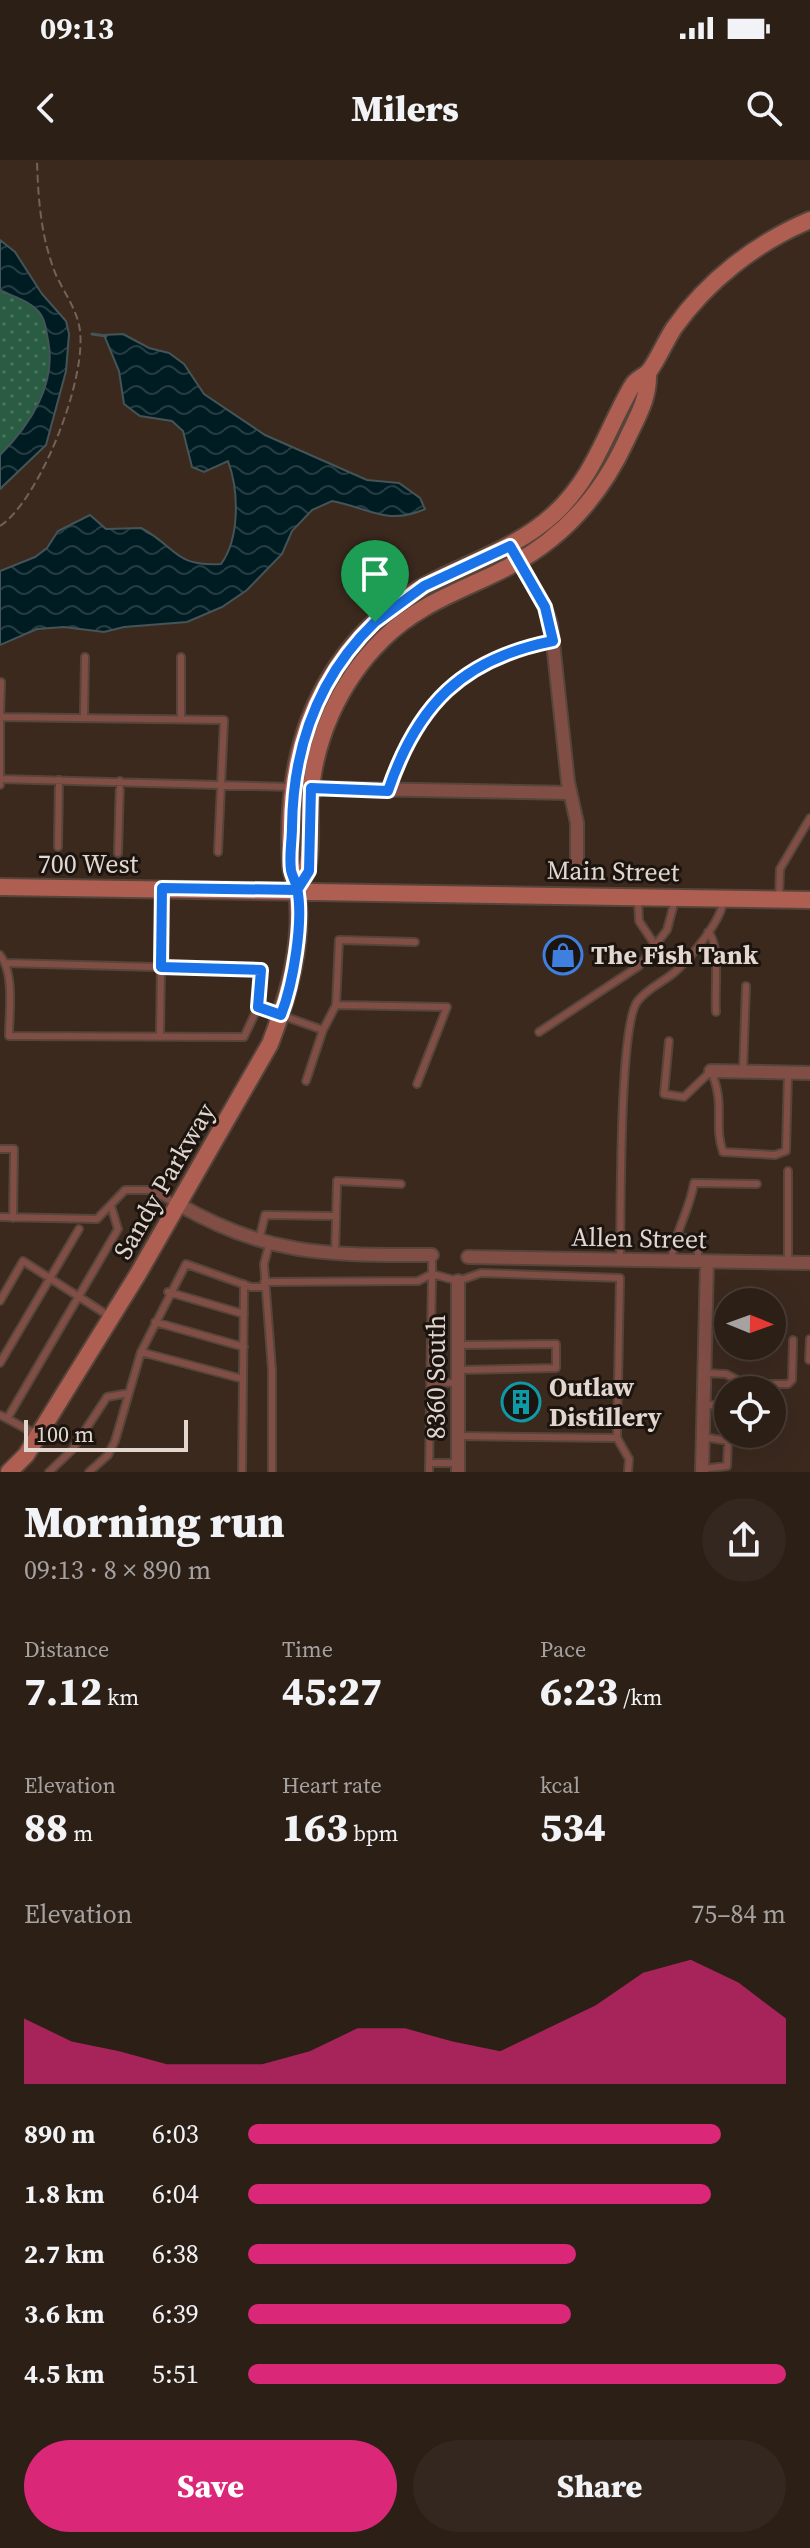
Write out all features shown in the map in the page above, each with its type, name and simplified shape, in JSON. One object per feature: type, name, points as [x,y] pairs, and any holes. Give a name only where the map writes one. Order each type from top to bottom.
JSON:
[{"type":"main road","points":[[297,890],[309,871],[311,788],[319,745],[331,712],[371,650],[426,605],[515,553],[575,491],[602,451],[634,382],[648,373],[676,326],[722,275],[758,247],[810,220]]},
{"type":"main road","points":[[297,890],[291,871],[293,787],[310,717],[331,674],[357,640],[412,593],[515,553]]},
{"type":"main road","name":"700 West","points":[[0,887],[415,891]]},
{"type":"main road","name":"Sandy Parkway","points":[[9,1472],[38,1435],[111,1317],[270,1044],[281,1015],[295,955],[297,890]]},
{"type":"main road","name":"Main Street","points":[[415,891],[810,900]]},
{"type":"street","points":[[515,553],[545,607],[553,641],[570,793],[577,823],[577,864]]},
{"type":"street","points":[[388,791],[413,729],[446,689],[472,670],[526,647],[553,641]]},
{"type":"street","points":[[311,788],[570,793]]},
{"type":"street","points":[[711,1071],[810,1073]]},
{"type":"street","points":[[178,1204],[229,1232],[264,1244],[335,1255],[432,1255]]},
{"type":"street","name":"Allen Street","points":[[468,1257],[810,1263]]},
{"type":"street","points":[[702,1470],[705,1373],[703,1262]]},
{"type":"street","name":"8360 South","points":[[458,1281],[458,1468]]},
{"type":"lane","points":[[84,717],[85,657]]},
{"type":"lane","points":[[181,657],[181,719]]},
{"type":"lane","points":[[1,682],[0,782],[120,781],[293,787]]},
{"type":"lane","points":[[0,717],[224,720],[218,852]]},
{"type":"lane","points":[[58,847],[59,780]]},
{"type":"lane","points":[[118,853],[120,781]]},
{"type":"lane","points":[[779,899],[780,869],[810,818]]},
{"type":"lane","points":[[160,1037],[162,888]]},
{"type":"lane","points":[[638,896],[639,921],[655,945]]},
{"type":"lane","points":[[539,1032],[639,966],[667,930],[676,897]]},
{"type":"lane","points":[[620,1260],[626,1070],[633,1012],[644,995],[676,970],[722,915],[723,898]]},
{"type":"lane","points":[[708,932],[717,946],[713,981],[716,1012]]},
{"type":"lane","points":[[306,1081],[323,1030],[336,1005],[339,940],[415,942]]},
{"type":"lane","points":[[0,955],[6,963],[9,1036],[244,1037],[258,1007],[261,970],[6,963]]},
{"type":"lane","points":[[743,1072],[746,986]]},
{"type":"lane","points":[[336,1005],[447,1007],[417,1084]]},
{"type":"lane","points":[[258,1007],[323,1030]]},
{"type":"lane","points":[[669,1041],[664,1094],[684,1097],[711,1071],[721,1093],[720,1143],[723,1152],[775,1155],[786,1151],[788,1073]]},
{"type":"lane","points":[[0,1149],[14,1149],[13,1218]]},
{"type":"lane","points":[[788,1171],[788,1263]]},
{"type":"lane","points":[[335,1255],[337,1181],[401,1184]]},
{"type":"lane","points":[[671,1262],[675,1237],[692,1198],[694,1183],[757,1184]]},
{"type":"lane","points":[[0,1217],[97,1219],[125,1190],[150,1190],[178,1204]]},
{"type":"lane","points":[[38,1435],[3,1417],[118,1229],[111,1206]]},
{"type":"lane","points":[[272,1472],[272,1370],[264,1284],[265,1215],[335,1216]]},
{"type":"lane","points":[[0,1363],[79,1229]]},
{"type":"lane","points":[[675,1237],[692,1239],[703,1262]]},
{"type":"lane","points":[[429,1472],[432,1255]]},
{"type":"lane","points":[[0,1301],[23,1261],[111,1317]]},
{"type":"lane","points":[[89,1472],[108,1455],[141,1352],[168,1292],[186,1264],[244,1284],[418,1281],[432,1274],[458,1281],[481,1273],[620,1278],[617,1438],[629,1459],[628,1472]]},
{"type":"lane","points":[[242,1472],[244,1284]]},
{"type":"lane","points":[[168,1292],[244,1314]]},
{"type":"lane","points":[[155,1322],[244,1347]]},
{"type":"lane","points":[[809,1360],[810,1339]]},
{"type":"lane","points":[[705,1373],[726,1374],[745,1384],[788,1384],[792,1380],[793,1340]]},
{"type":"lane","points":[[430,1382],[458,1376],[556,1368],[556,1344],[458,1345]]},
{"type":"lane","points":[[141,1352],[243,1379]]},
{"type":"lane","points":[[49,1472],[72,1450],[107,1397],[129,1393]]},
{"type":"lane","points":[[704,1405],[714,1405]]},
{"type":"lane","points":[[458,1436],[617,1438]]},
{"type":"lane","points":[[702,1470],[727,1466],[728,1441],[703,1437]]},
{"type":"lane","points":[[429,1463],[458,1468]]},
{"type":"path","points":[[0,526],[35,483],[68,412],[79,366],[80,328],[56,275],[42,230],[37,160]]},
{"type":"green space","points":[[0,281],[38,298],[57,341],[45,404],[0,468]]},
{"type":"water","points":[[0,240],[15,252],[42,294],[66,321],[69,334],[66,371],[46,445],[0,489],[0,455],[21,431],[39,403],[49,372],[50,356],[46,328],[40,314],[30,304],[0,290]]},
{"type":"water","points":[[123,334],[149,348],[169,353],[184,364],[204,394],[265,435],[367,480],[399,483],[420,498],[425,509],[412,514],[389,516],[332,501],[312,510],[292,531],[282,554],[247,590],[222,607],[187,622],[124,627],[104,632],[64,627],[37,629],[0,645],[0,571],[35,557],[47,548],[58,531],[90,515],[106,529],[141,528],[176,554],[193,562],[221,564],[232,541],[236,500],[228,461],[204,472],[192,467],[183,431],[172,421],[140,416],[124,404],[119,371],[104,335]]},
{"type":"waterway","points":[[92,334],[106,336]]},
{"type":"place","name":"The Fish Tank","points":[[563,955]]},
{"type":"place","name":"Outlaw Distillery","points":[[521,1402]]},
{"type":"route","points":[[375,622],[331,674],[310,717],[298,756],[293,787],[291,871],[297,890],[295,955],[281,1015],[258,1007],[261,970],[161,967],[162,888],[297,890],[309,871],[311,788],[388,791],[413,729],[446,689],[472,670],[526,647],[553,641],[545,607],[510,546],[424,586],[375,622]]}]
